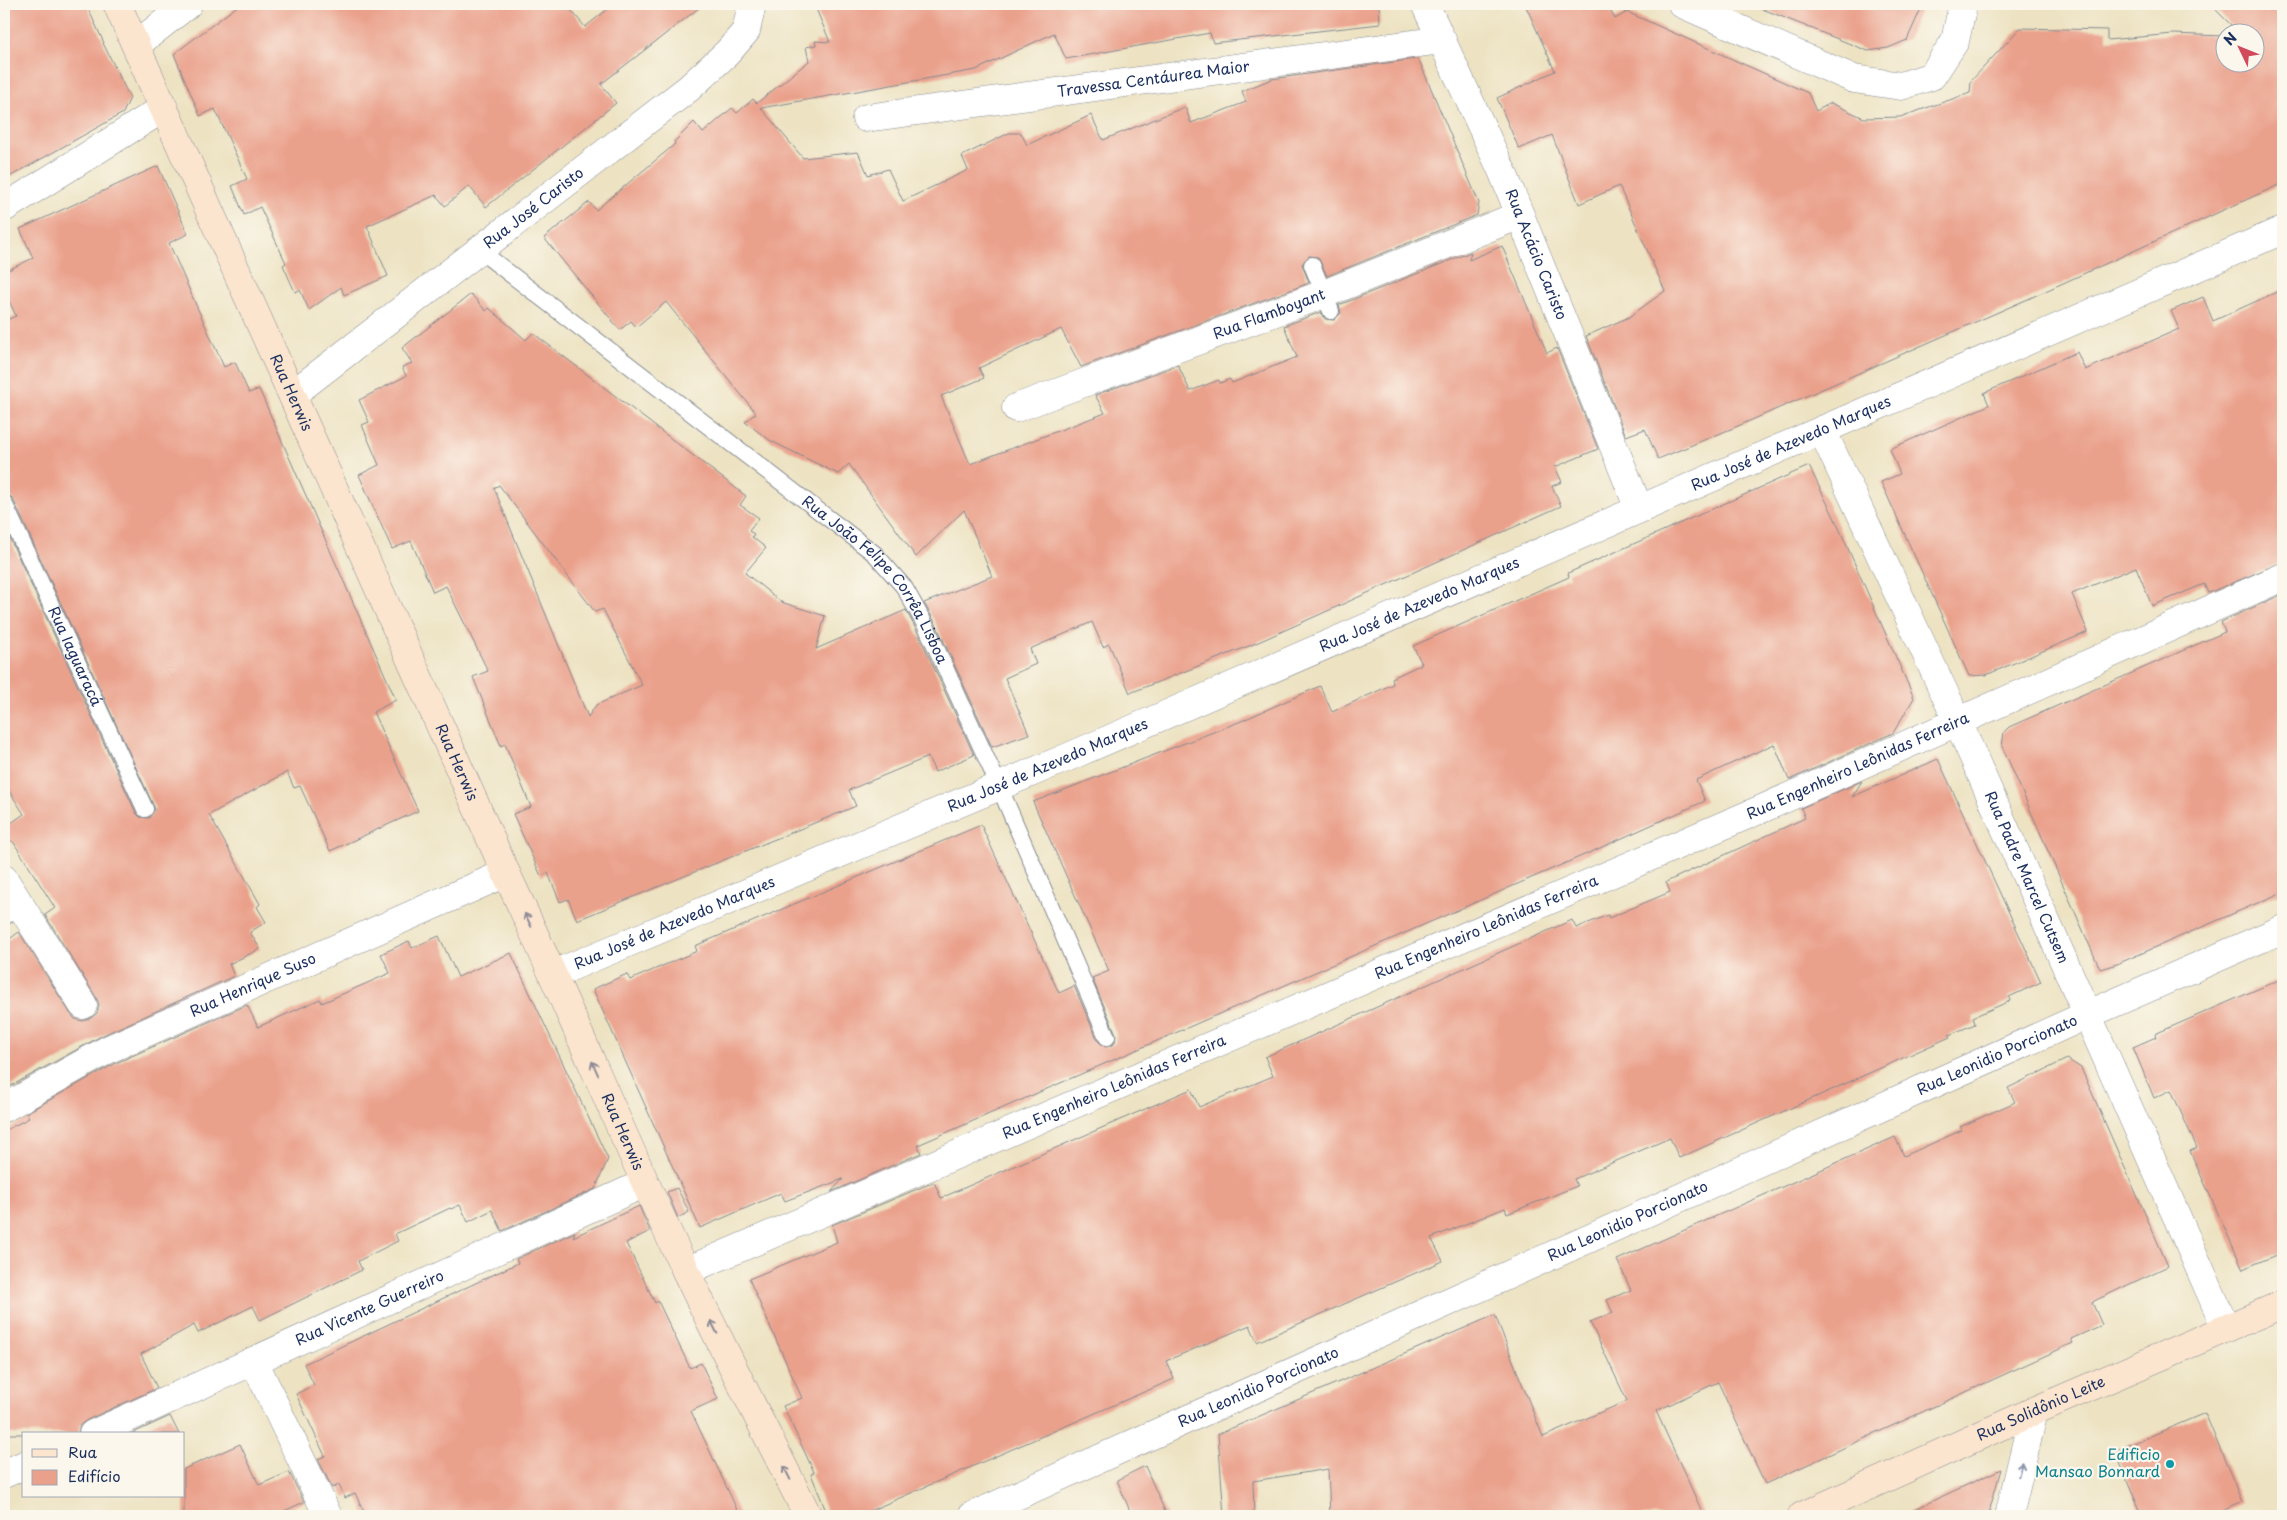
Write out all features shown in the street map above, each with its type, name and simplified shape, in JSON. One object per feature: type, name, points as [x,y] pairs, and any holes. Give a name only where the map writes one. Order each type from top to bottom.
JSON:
[{"type":"main road","name":"Rua Herwis","points":[[117,4],[506,873],[554,974],[645,1183],[686,1271],[808,1516]]},
{"type":"main road","name":"Rua Solidônio Leite","points":[[1802,1516],[2034,1411],[2283,1304]]},
{"type":"street","points":[[136,45],[188,4]]},
{"type":"street","name":"Rua José Caristo","points":[[292,394],[689,88],[728,52],[746,31],[752,4]]},
{"type":"street","name":"Rua Acácio Caristo","points":[[1425,4],[1520,215],[1639,509]]},
{"type":"street","points":[[1682,4],[1854,79],[1901,86],[1932,76],[1955,41],[1963,4]]},
{"type":"street","name":"Travessa Centáurea Maior","points":[[866,118],[1235,76],[1442,40]]},
{"type":"street","points":[[5,205],[164,108]]},
{"type":"street","name":"Rua Flamboyant","points":[[1016,408],[1328,303],[1520,215]]},
{"type":"street","name":"Rua José de Azevedo Marques","points":[[554,974],[999,786],[2283,230]]},
{"type":"street","name":"Rua Padre Marcel Cutsem","points":[[1822,430],[1958,722],[2089,1014],[2226,1328]]},
{"type":"street","name":"Rua Engenheiro Leônidas Ferreira","points":[[686,1271],[1764,808],[2283,577]]},
{"type":"street","name":"Rua Henrique Suso","points":[[4,1108],[109,1049],[506,873]]},
{"type":"street","points":[[4,879],[12,911],[82,1005]]},
{"type":"street","name":"Rua Leonidio Porcionato","points":[[972,1516],[2089,1014],[2283,929]]},
{"type":"street","name":"Rua Vicente Guerreiro","points":[[97,1432],[645,1183]]},
{"type":"street","points":[[254,1361],[328,1516]]},
{"type":"street","points":[[2009,1516],[2034,1411]]},
{"type":"street","points":[[4,1474],[22,1466]]},
{"type":"lane","name":"Rua João Felipe Corrêa Lisboa","points":[[479,250],[875,554],[904,587],[927,628],[999,786],[1107,1037]]},
{"type":"lane","points":[[1312,265],[1328,303]]},
{"type":"lane","name":"Rua Iaguaracá","points":[[4,503],[145,809]]},
{"type":"building","points":[[4,4],[86,4],[130,98],[123,113],[4,180]]},
{"type":"building","points":[[240,4],[566,4],[585,27],[614,4],[704,4],[601,84],[616,103],[486,207],[469,186],[445,206],[436,195],[367,226],[388,276],[344,295],[341,287],[309,310],[300,290],[295,292],[283,265],[286,263],[260,207],[244,215],[232,186],[247,179],[215,109],[200,116],[174,54]]},
{"type":"building","points":[[814,4],[1379,4],[1380,24],[1213,43],[1210,33],[1066,59],[1054,33],[976,70],[761,108],[803,158],[858,152],[868,175],[888,169],[903,201],[968,170],[962,156],[1009,133],[1021,133],[1027,145],[1091,115],[1103,140],[1185,107],[1191,123],[1246,102],[1242,91],[1272,79],[1416,59],[1419,60],[1479,203],[1477,215],[1327,276],[1318,257],[1309,256],[1302,264],[1309,283],[1081,367],[1061,329],[979,368],[984,378],[941,396],[970,464],[1105,413],[1095,395],[1178,365],[1190,391],[1219,380],[1220,383],[1230,379],[1232,383],[1297,357],[1284,326],[1321,312],[1325,319],[1334,320],[1341,313],[1339,305],[1471,252],[1469,260],[1502,246],[1547,353],[1557,348],[1598,449],[1555,467],[1562,482],[1552,486],[1561,506],[1254,644],[1130,693],[1109,644],[1103,647],[1092,622],[1030,649],[1036,664],[1005,678],[1029,734],[992,747],[936,624],[924,603],[992,576],[964,510],[916,557],[849,464],[838,474],[771,441],[745,422],[756,413],[666,302],[636,327],[631,321],[620,330],[544,238],[589,202],[596,210],[675,144],[674,142],[694,122],[703,133],[732,108],[737,113],[753,99],[757,103],[809,61],[806,47],[816,45],[815,41],[830,42]]},
{"type":"building","points":[[1525,4],[1607,4],[1615,19],[1627,12],[1808,93],[1816,111],[1831,103],[1864,118],[1900,117],[1970,93],[1971,81],[2020,28],[2107,30],[2107,40],[2173,34],[2214,36],[2214,72],[2264,72],[2264,22],[2228,22],[2210,4],[2283,4],[2283,183],[2028,299],[1658,459],[1645,429],[1626,436],[1586,336],[1629,317],[1665,291],[1619,186],[1579,204],[1552,135],[1519,149],[1497,98],[1555,71]]},
{"type":"building","points":[[1750,4],[1923,4],[1907,40],[1888,48],[1868,51]]},
{"type":"building","points":[[158,166],[188,234],[169,243],[196,305],[224,367],[235,362],[249,393],[259,389],[396,700],[373,712],[418,811],[330,851],[300,786],[294,788],[287,772],[209,815],[260,904],[257,907],[266,922],[250,932],[260,949],[229,964],[234,976],[103,1035],[11,1086],[4,1074],[4,943],[19,932],[75,1019],[83,1021],[91,1018],[97,1013],[99,1005],[96,997],[45,915],[55,908],[14,843],[4,834],[4,828],[24,814],[4,783],[4,526],[136,813],[140,817],[149,818],[155,809],[13,499],[4,493],[4,321],[16,316],[4,290],[4,272],[33,258],[20,229]]},
{"type":"building","points":[[2283,289],[2283,562],[2208,593],[2204,584],[2152,606],[2136,567],[2072,594],[2088,632],[1986,675],[1969,676],[1881,482],[1900,474],[1890,449],[1989,405],[1984,393],[2077,352],[2085,370],[2179,329],[2171,311],[2203,297],[2213,321]]},
{"type":"building","points":[[471,294],[486,311],[489,308],[526,340],[533,333],[746,496],[740,505],[759,518],[749,531],[754,534],[752,537],[766,548],[745,573],[781,602],[825,616],[816,649],[906,610],[974,755],[935,772],[928,757],[849,790],[856,806],[577,920],[568,899],[560,902],[548,873],[541,876],[513,814],[531,807],[505,744],[501,746],[473,677],[488,671],[446,586],[433,592],[411,541],[392,549],[359,475],[379,465],[362,425],[369,422],[359,400],[406,376],[402,367],[412,363],[402,348]],"holes":[[[499,485],[595,612],[603,609],[642,685],[596,705],[588,717],[494,488]]]},
{"type":"building","points":[[1809,466],[1835,519],[1914,698],[1893,733],[1789,780],[1774,744],[1696,780],[1705,801],[918,1145],[921,1153],[831,1192],[843,1179],[785,1201],[781,1193],[700,1228],[593,989],[627,974],[630,980],[697,951],[695,946],[981,825],[1059,993],[1074,986],[1098,1041],[1105,1047],[1110,1046],[1115,1043],[1116,1034],[1092,978],[1109,971],[1033,802],[1239,722],[1320,686],[1332,712],[1393,684],[1392,678],[1422,664],[1413,646],[1569,577],[1568,573]]},
{"type":"building","points":[[2283,594],[2283,892],[2117,964],[2100,969],[2002,746],[2004,732],[2009,727],[2225,632],[2221,622]]},
{"type":"building","points":[[1938,759],[2041,982],[2009,997],[2010,1001],[1973,1017],[1975,1024],[1949,1035],[1950,1037],[1679,1158],[1670,1138],[1574,1179],[1577,1186],[1507,1214],[1505,1208],[1431,1238],[1443,1261],[1257,1342],[1250,1325],[1166,1361],[1174,1379],[858,1516],[828,1516],[811,1474],[814,1472],[783,1406],[802,1398],[749,1279],[837,1242],[832,1225],[934,1182],[941,1198],[1191,1089],[1199,1107],[1273,1076],[1265,1057],[1572,920],[1576,928],[1608,915],[1609,918],[1670,892],[1666,882],[1805,818],[1801,808],[1862,781],[1852,797]]},
{"type":"building","points":[[439,936],[458,977],[511,953],[608,1159],[595,1189],[502,1231],[492,1210],[468,1222],[460,1205],[450,1208],[395,1234],[398,1241],[358,1261],[362,1270],[260,1320],[253,1306],[198,1333],[194,1325],[141,1354],[157,1388],[87,1420],[80,1425],[78,1432],[22,1432],[22,1434],[4,1434],[4,1131],[29,1118],[26,1113],[116,1063],[247,1005],[258,1027],[320,999],[322,1003],[390,973],[381,954],[409,941],[412,948]]},
{"type":"building","points":[[2283,978],[2283,1252],[2243,1269],[2190,1151],[2197,1148],[2171,1090],[2154,1098],[2133,1047],[2156,1037],[2155,1034]]},
{"type":"building","points":[[2067,1059],[2081,1068],[2168,1266],[2092,1302],[2102,1325],[2071,1339],[2073,1343],[1765,1484],[1718,1382],[1656,1411],[1704,1516],[1330,1516],[1328,1469],[1253,1481],[1254,1516],[1224,1516],[1218,1434],[1495,1315],[1543,1437],[1627,1401],[1590,1322],[1613,1313],[1607,1300],[1631,1290],[1617,1260],[1895,1137],[1904,1156],[1962,1130],[1960,1127],[2015,1102],[2008,1088]]},
{"type":"building","points":[[677,1188],[689,1212],[678,1218],[667,1192]]},
{"type":"building","points":[[639,1206],[650,1231],[626,1243],[655,1303],[658,1301],[690,1368],[701,1363],[718,1399],[691,1411],[740,1516],[366,1516],[355,1493],[345,1498],[339,1485],[332,1488],[318,1459],[325,1456],[296,1394],[314,1385],[304,1364],[518,1263],[516,1259],[575,1232],[573,1237]]},
{"type":"building","name":"Edificio Mansao Bonnard","points":[[2205,1413],[2242,1502],[2211,1516],[2142,1516],[2115,1451]]},
{"type":"building","points":[[170,1416],[178,1432],[135,1432]]},
{"type":"building","points":[[240,1444],[259,1485],[289,1472],[304,1502],[273,1516],[184,1516],[185,1469]]},
{"type":"building","points":[[1145,1466],[1167,1516],[1132,1516],[1117,1480]]},
{"type":"building","points":[[2001,1469],[1988,1516],[1900,1516]]},
{"type":"place","name":"Edificio Mansao Bonnard","points":[[2170,1464]]}]
